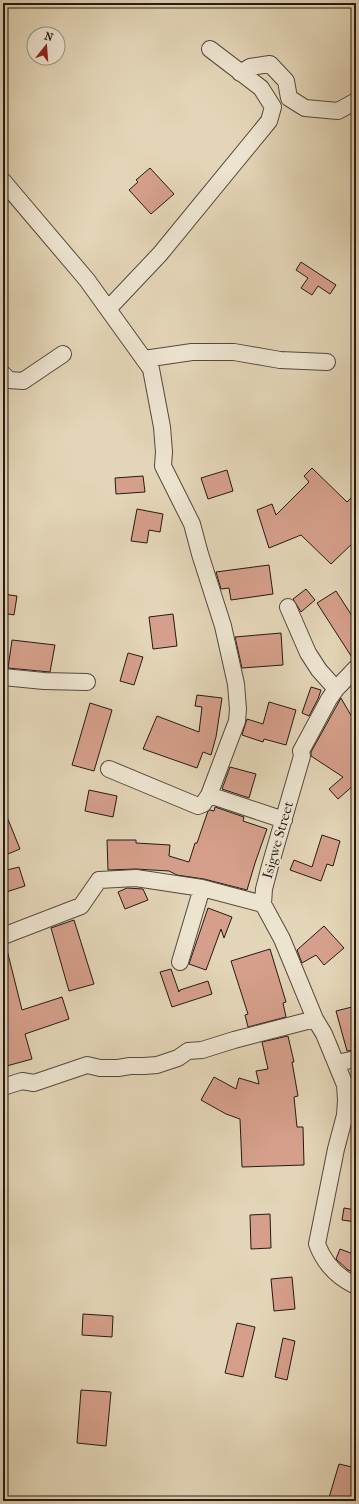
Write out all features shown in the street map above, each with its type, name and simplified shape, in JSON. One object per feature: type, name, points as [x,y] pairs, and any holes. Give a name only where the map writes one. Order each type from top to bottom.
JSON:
[{"type":"street","points":[[108,309],[160,254],[269,121],[274,107],[261,88],[210,49]]},
{"type":"street","points":[[240,73],[250,67],[270,64],[286,81],[289,98],[305,108],[338,111],[356,101]]},
{"type":"street","points":[[3,181],[87,280],[151,369],[162,427],[164,452],[163,466],[192,524],[223,626],[236,684],[238,709],[237,721],[209,795],[203,804],[198,806],[109,769]]},
{"type":"street","points":[[144,359],[192,352],[234,352],[280,360],[327,362]]},
{"type":"street","points":[[3,374],[9,380],[23,381],[63,354]]},
{"type":"street","points":[[288,606],[308,653],[319,670],[336,689]]},
{"type":"street","name":"Isigwe Street","points":[[264,904],[264,889],[302,756],[301,751],[313,726],[336,689],[356,668]]},
{"type":"street","points":[[3,677],[44,681],[87,682]]},
{"type":"street","points":[[209,795],[284,820]]},
{"type":"street","points":[[3,936],[81,906],[99,880],[136,878],[202,888],[264,904],[282,939],[315,1019],[324,1034],[345,1085],[345,1115],[336,1149],[317,1244],[322,1258],[333,1270],[356,1286]]},
{"type":"street","points":[[180,962],[202,888]]},
{"type":"street","points":[[3,1088],[22,1081],[34,1083],[87,1065],[100,1068],[118,1068],[157,1064],[178,1058],[188,1051],[202,1050],[315,1019]]},
{"type":"street","points":[[336,1064],[356,1059]]},
{"type":"building","points":[[150,168],[174,194],[151,214],[129,190],[138,182],[136,180]]},
{"type":"building","points":[[301,262],[336,285],[330,294],[318,286],[312,295],[301,288],[308,278],[296,270]]},
{"type":"building","points":[[312,468],[347,502],[356,493],[356,540],[331,564],[301,535],[269,548],[257,510],[272,504],[276,515],[309,482],[304,476]]},
{"type":"building","points":[[227,470],[233,491],[208,499],[201,478]]},
{"type":"building","points":[[143,476],[145,492],[116,494],[115,478]]},
{"type":"building","points":[[137,509],[163,514],[160,532],[149,530],[147,543],[131,541]]},
{"type":"building","points":[[269,565],[273,594],[231,600],[229,588],[221,589],[216,572]]},
{"type":"building","points":[[306,589],[315,600],[301,612],[293,599]]},
{"type":"building","points":[[336,591],[356,622],[356,659],[353,659],[317,603]]},
{"type":"building","points":[[3,594],[17,596],[14,615],[3,613]]},
{"type":"building","points":[[173,614],[177,646],[153,649],[149,617]]},
{"type":"building","points":[[281,633],[283,665],[242,668],[235,637]]},
{"type":"building","points":[[12,640],[55,645],[50,672],[8,668]]},
{"type":"building","points":[[128,653],[143,657],[134,685],[120,681]]},
{"type":"building","points":[[311,687],[321,690],[309,716],[302,713]]},
{"type":"building","points":[[197,695],[222,698],[216,737],[211,755],[203,752],[197,768],[143,749],[157,716],[199,732],[202,707],[195,706]]},
{"type":"building","points":[[341,698],[356,724],[356,785],[355,784],[338,799],[329,789],[343,777],[311,756],[311,752]]},
{"type":"building","points":[[269,702],[296,710],[286,745],[264,739],[263,742],[242,735],[247,719],[263,724]]},
{"type":"building","points":[[90,703],[112,710],[94,771],[72,765]]},
{"type":"building","points":[[230,767],[256,774],[249,798],[222,789]]},
{"type":"building","points":[[89,790],[117,796],[113,817],[85,811]]},
{"type":"building","points":[[3,807],[20,849],[3,856]]},
{"type":"building","points":[[215,807],[244,817],[243,821],[267,829],[247,890],[204,879],[177,875],[169,871],[136,869],[108,870],[107,840],[136,840],[136,843],[170,845],[169,856],[189,862],[208,811],[214,811]]},
{"type":"building","points":[[322,835],[340,841],[333,866],[327,864],[321,881],[290,870],[294,860],[312,867]]},
{"type":"building","points":[[19,867],[25,886],[3,893],[3,871]]},
{"type":"building","points":[[127,888],[143,889],[148,900],[125,909],[118,892]]},
{"type":"building","points":[[208,908],[232,917],[224,938],[221,929],[206,970],[189,964]]},
{"type":"building","points":[[74,920],[94,984],[69,991],[51,928]]},
{"type":"building","points":[[324,926],[344,948],[324,965],[316,955],[302,963],[297,950]]},
{"type":"building","points":[[270,949],[286,1002],[283,1003],[286,1017],[248,1027],[245,1015],[248,1014],[231,961]]},
{"type":"building","points":[[3,950],[7,950],[22,1010],[62,997],[69,1019],[25,1034],[32,1059],[3,1067]]},
{"type":"building","points":[[171,969],[179,992],[180,990],[208,981],[212,994],[172,1007],[160,972]]},
{"type":"building","points":[[356,1006],[356,1050],[347,1051],[336,1011]]},
{"type":"building","points":[[288,1036],[294,1062],[292,1062],[298,1096],[294,1097],[297,1127],[303,1127],[304,1165],[242,1167],[240,1119],[226,1114],[201,1100],[214,1077],[236,1089],[239,1078],[259,1084],[256,1071],[268,1069],[262,1042]]},
{"type":"building","points":[[344,1208],[356,1210],[356,1222],[342,1220]]},
{"type":"building","points":[[270,1214],[271,1248],[251,1249],[250,1215]]},
{"type":"building","points":[[340,1249],[356,1255],[356,1273],[348,1270],[336,1259]]},
{"type":"building","points":[[292,1277],[295,1309],[274,1311],[271,1279]]},
{"type":"building","points":[[83,1314],[113,1316],[112,1337],[82,1335]]},
{"type":"building","points":[[237,1323],[255,1327],[243,1377],[225,1373]]},
{"type":"building","points":[[283,1338],[295,1341],[287,1380],[275,1377]]},
{"type":"building","points":[[81,1390],[111,1392],[106,1446],[77,1443]]},
{"type":"building","points":[[339,1464],[356,1468],[356,1501],[328,1501]]}]
